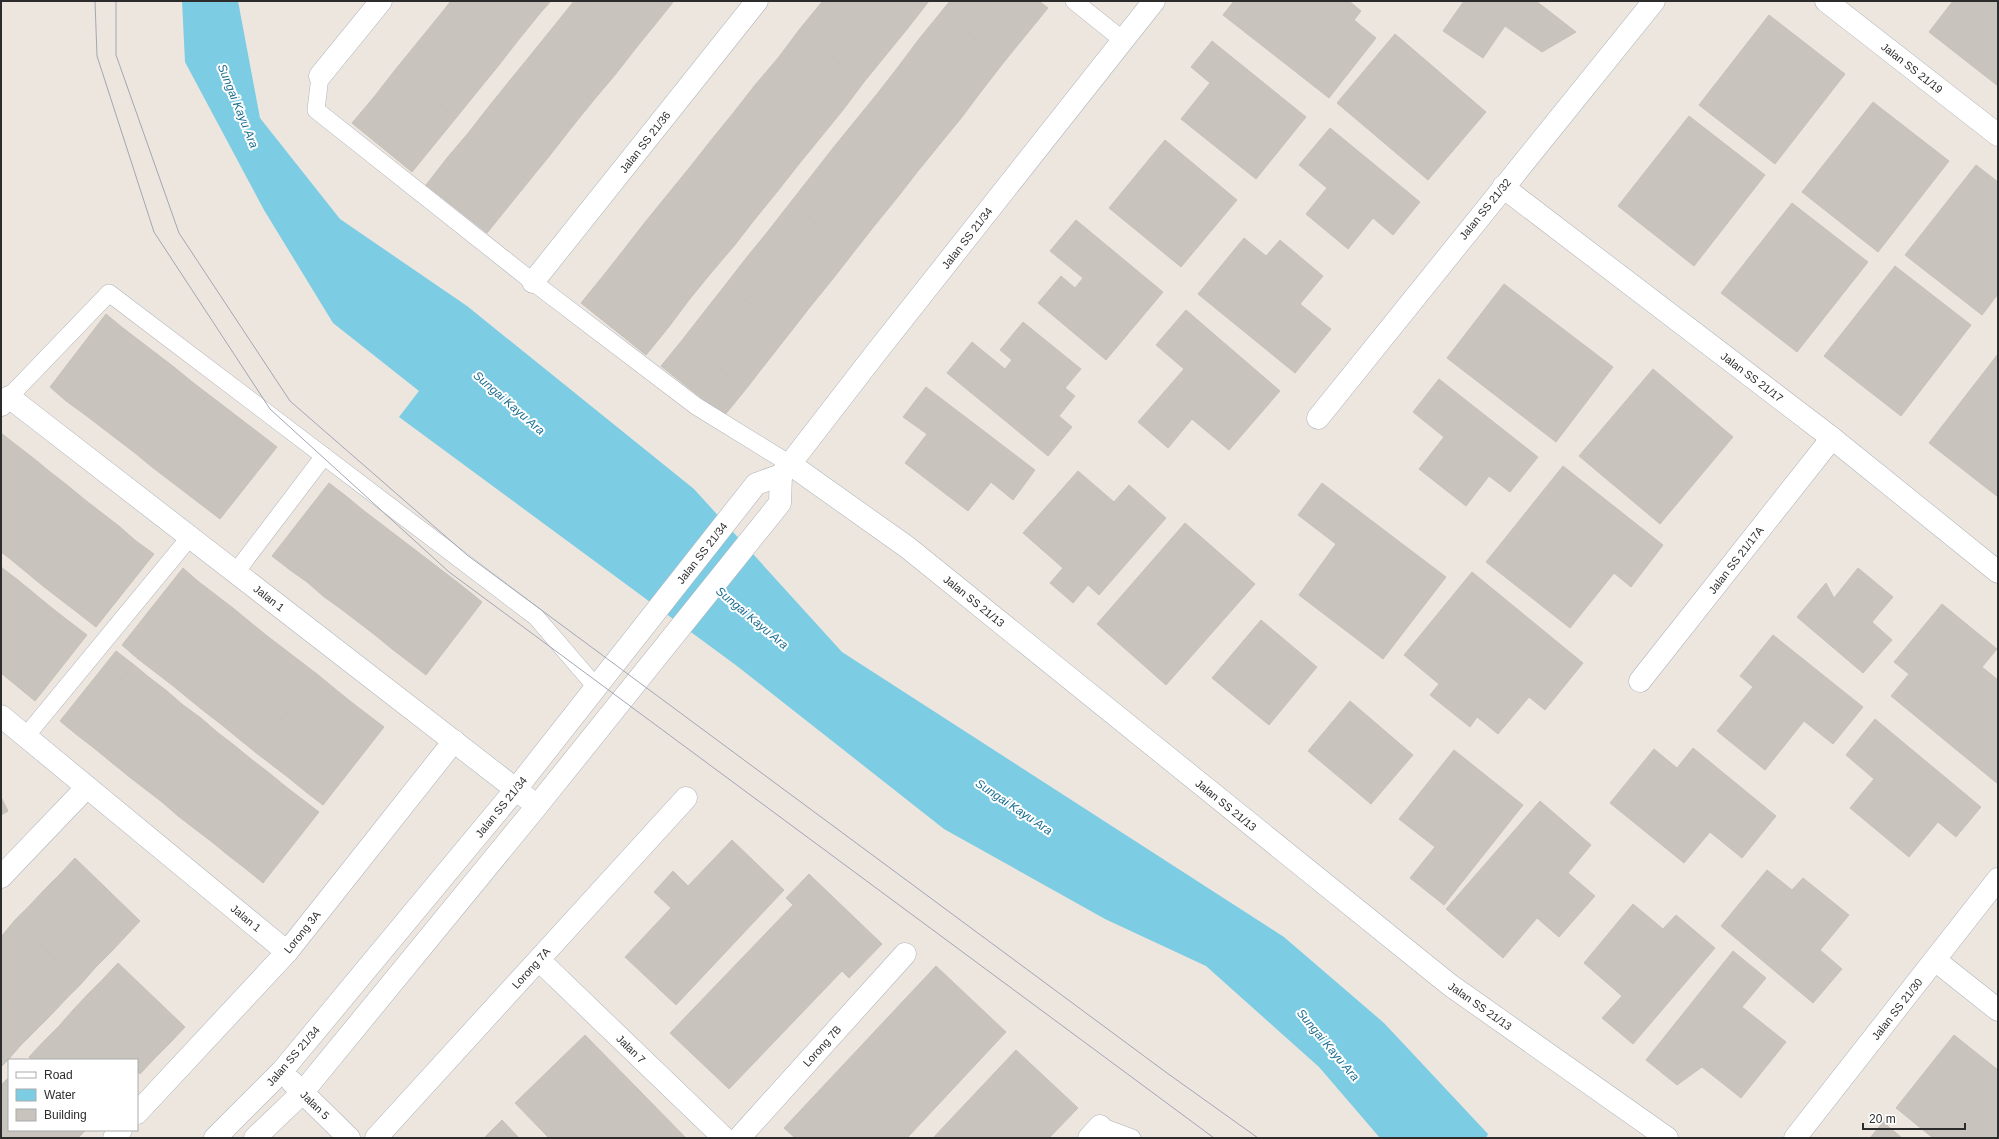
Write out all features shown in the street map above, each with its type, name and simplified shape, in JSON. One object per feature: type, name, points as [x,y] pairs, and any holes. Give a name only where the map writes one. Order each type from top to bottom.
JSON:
[{"type":"street","points":[[320,76],[381,1]]},
{"type":"street","name":"Jalan SS 21/36","points":[[534,282],[757,1]]},
{"type":"street","name":"Jalan SS 21/34","points":[[215,1138],[282,1071],[516,789],[756,484],[785,469],[1124,41],[1154,1]]},
{"type":"street","name":"Jalan SS 21/32","points":[[1318,418],[1503,186],[1654,1]]},
{"type":"street","name":"Jalan SS 21/19","points":[[1826,1],[1998,135]]},
{"type":"street","name":"Jalan SS 21/17","points":[[1503,186],[1832,438],[1998,572]]},
{"type":"street","name":"Jalan 1","points":[[5,401],[190,537],[538,806]]},
{"type":"street","name":"Jalan SS 21/17A","points":[[1640,681],[1832,438]]},
{"type":"street","points":[[255,1138],[302,1093],[538,806],[636,684],[780,502],[785,469]]},
{"type":"street","name":"Jalan SS 21/13","points":[[785,469],[907,547],[1450,985],[1668,1138]]},
{"type":"street","name":"Jalan 1","points":[[1,716],[287,952]]},
{"type":"street","name":"Lorong 3A","points":[[138,1112],[287,952],[454,741]]},
{"type":"street","points":[[1,877],[87,787]]},
{"type":"street","name":"Lorong 7A","points":[[376,1138],[686,798]]},
{"type":"street","name":"Jalan SS 21/30","points":[[1795,1138],[1998,879]]},
{"type":"street","name":"Lorong 7B","points":[[739,1138],[905,954]]},
{"type":"street","name":"Jalan 7","points":[[539,960],[724,1138]]},
{"type":"street","points":[[1935,960],[1998,1010]]},
{"type":"street","name":"Jalan 5","points":[[282,1071],[302,1093],[349,1138]]},
{"type":"lane","points":[[1074,1],[1124,41]]},
{"type":"lane","points":[[320,76],[316,110],[534,282],[696,406],[785,469]]},
{"type":"lane","points":[[5,401],[109,293],[536,617],[596,687]]},
{"type":"lane","points":[[236,572],[324,456]]},
{"type":"lane","points":[[26,736],[190,537]]},
{"type":"lane","points":[[1094,1132],[1132,1138]]},
{"type":"water","name":"Sungai Kayu Ara","points":[[182,1],[238,1],[260,118],[340,219],[467,306],[694,489],[842,652],[1284,937],[1384,1023],[1488,1134],[1486,1138],[1380,1138],[1319,1067],[1206,966],[1105,919],[944,829],[737,666],[399,417],[419,391],[333,323],[264,210],[185,62]]},
{"type":"building","points":[[451,1],[475,1],[520,38],[499,65],[439,16]]},
{"type":"building","points":[[475,1],[529,1],[542,11],[520,38]]},
{"type":"building","points":[[529,1],[551,1],[542,11]]},
{"type":"building","points":[[574,1],[578,1],[636,48],[615,75],[554,26]]},
{"type":"building","points":[[578,1],[632,1],[658,21],[636,48]]},
{"type":"building","points":[[632,1],[674,1],[658,21]]},
{"type":"building","points":[[823,1],[874,1],[908,28],[886,55],[821,3]]},
{"type":"building","points":[[874,1],[929,1],[908,28]]},
{"type":"building","points":[[950,1],[983,1],[1026,35],[1004,62],[941,12]]},
{"type":"building","points":[[983,1],[1039,1],[1048,8],[1026,35]]},
{"type":"building","points":[[1234,1],[1349,1],[1361,11],[1354,20],[1376,38],[1329,98],[1223,15]]},
{"type":"building","points":[[1464,1],[1536,1],[1576,32],[1542,52],[1505,26],[1483,58],[1443,31]]},
{"type":"building","points":[[1953,1],[1998,1],[1998,86],[1929,32]]},
{"type":"building","points":[[821,3],[886,55],[864,82],[799,30]]},
{"type":"building","points":[[941,12],[1004,62],[983,89],[919,39]]},
{"type":"building","points":[[1769,15],[1845,74],[1775,164],[1699,105]]},
{"type":"building","points":[[439,16],[499,65],[477,92],[417,43]]},
{"type":"building","points":[[554,26],[615,75],[593,101],[533,52]]},
{"type":"building","points":[[799,30],[864,82],[843,110],[778,58]]},
{"type":"building","points":[[1395,34],[1486,112],[1428,180],[1337,103]]},
{"type":"building","points":[[919,39],[983,89],[962,117],[898,67]]},
{"type":"building","points":[[1212,41],[1306,117],[1256,179],[1181,119],[1210,83],[1191,67]]},
{"type":"building","points":[[417,43],[477,92],[456,118],[395,70]]},
{"type":"building","points":[[533,52],[593,101],[572,127],[511,79]]},
{"type":"building","points":[[778,58],[843,110],[821,137],[755,85]]},
{"type":"building","points":[[898,67],[962,117],[940,144],[877,94]]},
{"type":"building","points":[[395,70],[456,118],[434,145],[374,97]]},
{"type":"building","points":[[511,79],[572,127],[551,154],[490,105]]},
{"type":"building","points":[[755,85],[821,137],[799,164],[734,112]]},
{"type":"building","points":[[877,94],[940,144],[918,171],[855,121]]},
{"type":"building","points":[[374,97],[434,145],[412,172],[352,123]]},
{"type":"building","points":[[1873,102],[1949,161],[1878,252],[1802,192]]},
{"type":"building","points":[[490,105],[551,154],[529,181],[469,132]]},
{"type":"building","points":[[734,112],[799,164],[777,192],[712,139]]},
{"type":"building","points":[[1689,116],[1765,175],[1694,266],[1618,206]]},
{"type":"building","points":[[855,121],[918,171],[897,198],[833,148]]},
{"type":"building","points":[[1330,128],[1420,202],[1393,235],[1373,218],[1348,249],[1306,214],[1327,188],[1299,165]]},
{"type":"building","points":[[469,132],[529,181],[508,207],[447,158]]},
{"type":"building","points":[[712,139],[777,192],[755,219],[690,167]]},
{"type":"building","points":[[1165,140],[1237,200],[1181,267],[1109,208]]},
{"type":"building","points":[[833,148],[897,198],[875,225],[812,175]]},
{"type":"building","points":[[447,158],[508,207],[487,233],[426,185]]},
{"type":"building","points":[[1976,165],[1998,182],[1998,294],[1982,315],[1905,255]]},
{"type":"building","points":[[690,167],[755,219],[734,246],[668,194]]},
{"type":"building","points":[[812,175],[875,225],[853,253],[790,203]]},
{"type":"building","points":[[668,194],[734,246],[711,273],[646,221]]},
{"type":"building","points":[[790,203],[853,253],[832,280],[769,230]]},
{"type":"building","points":[[1792,203],[1868,262],[1797,352],[1721,293]]},
{"type":"building","points":[[1076,220],[1163,292],[1106,360],[1038,303],[1061,276],[1075,288],[1083,278],[1050,251]]},
{"type":"building","points":[[646,221],[711,273],[689,300],[625,248]]},
{"type":"building","points":[[769,230],[832,280],[810,307],[747,257]]},
{"type":"building","points":[[1244,238],[1266,256],[1280,240],[1323,276],[1300,304],[1331,329],[1295,373],[1198,294]]},
{"type":"building","points":[[625,248],[689,300],[668,328],[603,276]]},
{"type":"building","points":[[747,257],[810,307],[789,334],[726,284]]},
{"type":"building","points":[[1895,266],[1971,325],[1901,416],[1824,356]]},
{"type":"building","points":[[603,276],[668,328],[646,355],[581,303]]},
{"type":"building","points":[[726,284],[789,334],[767,362],[704,312]]},
{"type":"building","points":[[1504,284],[1613,367],[1556,442],[1447,358]]},
{"type":"building","points":[[1186,310],[1280,391],[1229,450],[1192,419],[1168,448],[1138,422],[1184,369],[1156,345]]},
{"type":"building","points":[[704,312],[767,362],[746,389],[683,339]]},
{"type":"building","points":[[106,314],[123,328],[66,401],[50,387]]},
{"type":"building","points":[[1023,322],[1081,369],[1065,388],[1075,396],[1059,416],[1072,427],[1048,456],[947,373],[972,342],[1005,369],[1012,360],[1000,350]]},
{"type":"building","points":[[123,328],[140,341],[84,414],[66,401]]},
{"type":"building","points":[[683,339],[746,389],[724,416],[661,366]]},
{"type":"building","points":[[140,341],[157,354],[101,427],[84,414]]},
{"type":"building","points":[[157,354],[174,367],[118,440],[101,427]]},
{"type":"building","points":[[1998,354],[1998,497],[1929,443]]},
{"type":"building","points":[[174,367],[191,381],[135,453],[118,440]]},
{"type":"building","points":[[1653,369],[1733,437],[1660,524],[1579,456]]},
{"type":"building","points":[[1439,379],[1538,457],[1510,492],[1489,476],[1466,506],[1419,469],[1444,437],[1413,412]]},
{"type":"building","points":[[191,381],[208,394],[152,467],[135,453]]},
{"type":"building","points":[[926,387],[1035,470],[1013,500],[991,482],[968,511],[905,463],[927,434],[903,417]]},
{"type":"building","points":[[208,394],[225,407],[169,480],[152,467]]},
{"type":"building","points":[[225,407],[242,420],[186,493],[169,480]]},
{"type":"building","points":[[242,420],[259,433],[203,506],[186,493]]},
{"type":"building","points":[[1,433],[15,444],[1,461]]},
{"type":"building","points":[[259,433],[277,447],[220,519],[203,506]]},
{"type":"building","points":[[15,444],[32,457],[1,497],[1,461]]},
{"type":"building","points":[[32,457],[49,471],[1,532],[1,497]]},
{"type":"building","points":[[1563,466],[1663,545],[1631,587],[1614,573],[1570,628],[1486,562]]},
{"type":"building","points":[[49,471],[67,485],[9,558],[1,552],[1,532]]},
{"type":"building","points":[[1078,471],[1114,502],[1129,485],[1166,518],[1099,595],[1088,585],[1073,603],[1050,583],[1063,568],[1023,533]]},
{"type":"building","points":[[329,483],[346,496],[290,570],[272,556]]},
{"type":"building","points":[[1322,483],[1446,577],[1383,659],[1299,595],[1336,544],[1298,515]]},
{"type":"building","points":[[67,485],[84,499],[26,572],[9,558]]},
{"type":"building","points":[[346,496],[363,510],[307,582],[290,570]]},
{"type":"building","points":[[84,499],[102,513],[43,586],[26,572]]},
{"type":"building","points":[[363,510],[380,523],[323,596],[307,582]]},
{"type":"building","points":[[102,513],[119,526],[61,600],[43,586]]},
{"type":"building","points":[[380,523],[397,536],[341,609],[323,596]]},
{"type":"building","points":[[1185,523],[1255,584],[1166,685],[1097,624]]},
{"type":"building","points":[[119,526],[136,541],[78,613],[61,600]]},
{"type":"building","points":[[397,536],[414,549],[358,622],[341,609]]},
{"type":"building","points":[[136,541],[154,554],[96,627],[78,613]]},
{"type":"building","points":[[414,549],[431,562],[375,635],[358,622]]},
{"type":"building","points":[[431,562],[448,575],[392,649],[375,635]]},
{"type":"building","points":[[1,567],[18,580],[1,601]]},
{"type":"building","points":[[183,568],[199,582],[138,659],[122,645]]},
{"type":"building","points":[[1858,568],[1893,597],[1872,622],[1892,640],[1863,673],[1797,617],[1826,583],[1834,598]]},
{"type":"building","points":[[1472,572],[1583,663],[1545,710],[1529,697],[1498,734],[1477,717],[1470,727],[1430,695],[1439,684],[1404,655]]},
{"type":"building","points":[[448,575],[466,589],[409,662],[392,649]]},
{"type":"building","points":[[18,580],[35,594],[1,637],[1,601]]},
{"type":"building","points":[[199,582],[216,595],[155,672],[138,659]]},
{"type":"building","points":[[466,589],[482,602],[426,675],[409,662]]},
{"type":"building","points":[[35,594],[52,608],[1,673],[1,637]]},
{"type":"building","points":[[216,595],[233,608],[172,685],[155,672]]},
{"type":"building","points":[[1942,604],[1997,649],[1982,667],[1998,680],[1998,784],[1891,696],[1909,674],[1894,662]]},
{"type":"building","points":[[52,608],[70,622],[18,687],[1,673]]},
{"type":"building","points":[[233,608],[250,622],[189,699],[172,685]]},
{"type":"building","points":[[1261,620],[1317,667],[1269,725],[1212,678]]},
{"type":"building","points":[[70,622],[87,635],[35,701],[18,687]]},
{"type":"building","points":[[250,622],[266,635],[205,712],[189,699]]},
{"type":"building","points":[[266,635],[283,648],[222,725],[205,712]]},
{"type":"building","points":[[1773,635],[1863,707],[1833,744],[1804,721],[1765,770],[1717,731],[1753,687],[1740,676]]},
{"type":"building","points":[[283,648],[300,661],[239,739],[222,725]]},
{"type":"building","points":[[116,651],[133,664],[77,735],[60,721]]},
{"type":"building","points":[[300,661],[317,674],[255,752],[239,739]]},
{"type":"building","points":[[133,664],[150,678],[94,748],[77,735]]},
{"type":"building","points":[[317,674],[334,688],[272,765],[255,752]]},
{"type":"building","points":[[150,678],[167,691],[111,762],[94,748]]},
{"type":"building","points":[[334,688],[350,701],[289,778],[272,765]]},
{"type":"building","points":[[167,691],[183,705],[127,775],[111,762]]},
{"type":"building","points":[[350,701],[367,714],[306,792],[289,778]]},
{"type":"building","points":[[1350,701],[1413,755],[1371,804],[1308,751]]},
{"type":"building","points":[[183,705],[201,718],[145,789],[127,775]]},
{"type":"building","points":[[367,714],[384,727],[323,805],[306,792]]},
{"type":"building","points":[[201,718],[217,732],[162,802],[145,789]]},
{"type":"building","points":[[1875,719],[1981,807],[1956,837],[1938,822],[1909,857],[1850,808],[1874,779],[1846,755]]},
{"type":"building","points":[[217,732],[234,745],[178,816],[162,802]]},
{"type":"building","points":[[234,745],[251,759],[195,829],[178,816]]},
{"type":"building","points":[[1693,748],[1776,816],[1742,858],[1710,832],[1684,863],[1610,803],[1654,749],[1677,768]]},
{"type":"building","points":[[1454,750],[1523,805],[1444,905],[1410,878],[1435,847],[1399,819]]},
{"type":"building","points":[[251,759],[268,772],[212,842],[195,829]]},
{"type":"building","points":[[268,772],[285,786],[229,856],[212,842]]},
{"type":"building","points":[[285,786],[302,799],[246,869],[229,856]]},
{"type":"building","points":[[1,797],[8,811],[1,815]]},
{"type":"building","points":[[302,799],[319,812],[263,883],[246,869]]},
{"type":"building","points":[[1540,801],[1591,845],[1568,873],[1595,896],[1559,937],[1537,918],[1503,958],[1446,909]]},
{"type":"building","points":[[732,840],[784,890],[676,1005],[625,957],[671,908],[654,892],[673,871],[688,886]]},
{"type":"building","points":[[75,858],[140,921],[125,937],[60,874]]},
{"type":"building","points":[[1767,870],[1792,890],[1803,878],[1849,915],[1820,950],[1842,969],[1813,1003],[1721,926]]},
{"type":"building","points":[[60,874],[125,937],[111,952],[45,889]]},
{"type":"building","points":[[809,874],[882,944],[849,978],[842,971],[729,1089],[670,1033],[793,905],[786,898]]},
{"type":"building","points":[[45,889],[111,952],[95,968],[30,905]]},
{"type":"building","points":[[1633,904],[1663,929],[1676,915],[1715,948],[1633,1044],[1602,1018],[1622,996],[1584,963]]},
{"type":"building","points":[[30,905],[95,968],[81,984],[15,920]]},
{"type":"building","points":[[15,920],[81,984],[66,999],[1,937]]},
{"type":"building","points":[[1,937],[66,999],[51,1015],[1,967]]},
{"type":"building","points":[[1733,951],[1766,978],[1742,1007],[1786,1042],[1741,1098],[1702,1067],[1677,1085],[1646,1060]]},
{"type":"building","points":[[118,963],[185,1027],[170,1043],[103,979]]},
{"type":"building","points":[[936,966],[1006,1032],[907,1138],[795,1138],[784,1128]]},
{"type":"building","points":[[1,967],[51,1015],[36,1030],[1,996]]},
{"type":"building","points":[[103,979],[170,1043],[155,1058],[88,994]]},
{"type":"building","points":[[88,994],[155,1058],[140,1074],[138,1072],[138,1059],[125,1059],[73,1010]]},
{"type":"building","points":[[1,996],[36,1030],[21,1045],[1,1026]]},
{"type":"building","points":[[73,1010],[125,1059],[94,1059],[59,1026]]},
{"type":"building","points":[[1,1026],[21,1045],[7,1061],[1,1055]]},
{"type":"building","points":[[59,1026],[94,1059],[62,1059],[44,1041]]},
{"type":"building","points":[[585,1035],[686,1138],[549,1138],[515,1103]]},
{"type":"building","points":[[1954,1035],[1998,1070],[1998,1138],[1933,1138],[1896,1108]]},
{"type":"building","points":[[44,1041],[62,1059],[31,1059],[29,1057]]},
{"type":"building","points":[[1016,1050],[1078,1108],[1049,1138],[933,1138]]},
{"type":"building","points":[[1,1055],[7,1061],[1,1067]]},
{"type":"building","points":[[8,1078],[8,1097],[1,1090],[1,1085]]},
{"type":"building","points":[[1,1090],[8,1097],[8,1127],[1,1120]]},
{"type":"building","points":[[1,1120],[8,1127],[8,1131],[12,1131],[20,1138],[1,1138]]},
{"type":"building","points":[[502,1120],[519,1138],[484,1138]]},
{"type":"building","points":[[1883,1122],[1902,1138],[1870,1138]]},
{"type":"building","points":[[12,1131],[43,1131],[51,1138],[20,1138]]},
{"type":"building","points":[[43,1131],[74,1131],[80,1136],[79,1138],[51,1138]]},
{"type":"building","points":[[74,1131],[85,1131],[80,1136]]},
{"type":"tram line","points":[[95,1],[97,56],[154,232],[270,409],[449,572],[1214,1138]]},
{"type":"tram line","points":[[116,1],[116,55],[179,233],[290,401],[467,555],[1167,1073],[1258,1138]]}]
